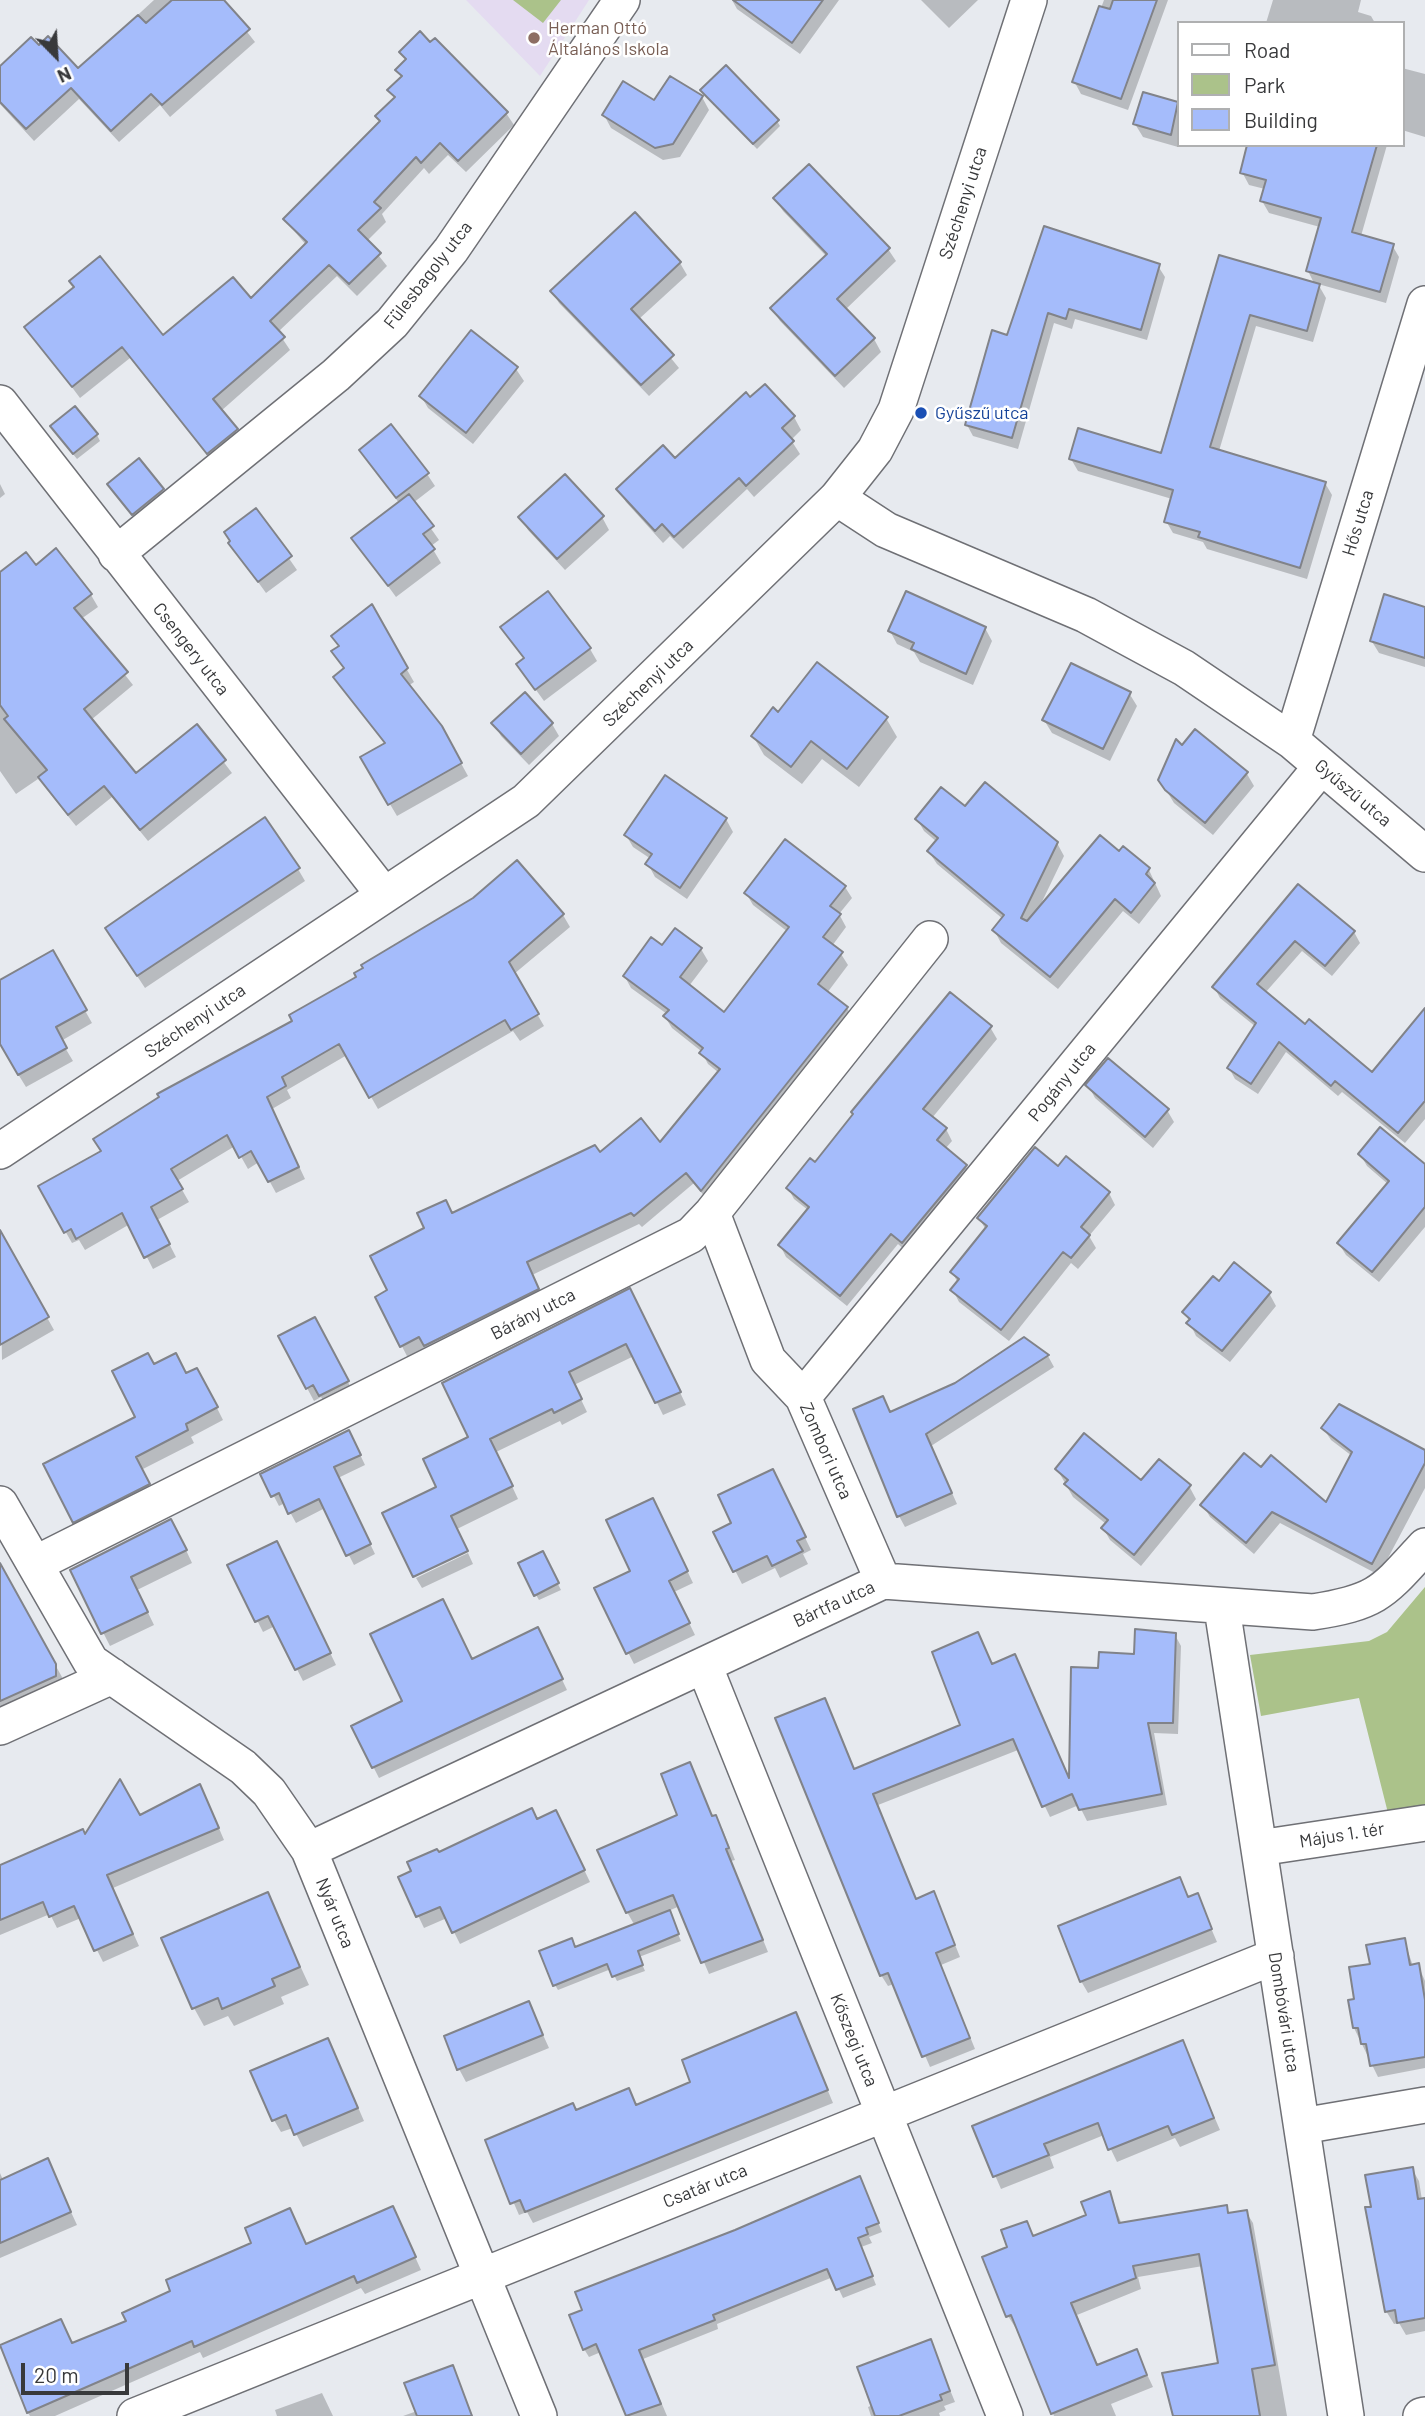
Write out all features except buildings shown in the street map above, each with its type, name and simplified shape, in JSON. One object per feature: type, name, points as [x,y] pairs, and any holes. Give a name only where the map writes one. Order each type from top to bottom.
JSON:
[{"type":"street","name":"Fülesbagoly utca","points":[[116,554],[335,375],[392,323],[451,250],[622,0]]},
{"type":"street","name":"Széchenyi utca","points":[[0,1151],[526,801],[837,498],[875,450],[896,410],[1029,0]]},
{"type":"street","name":"Hős utca","points":[[1292,741],[1425,304]]},
{"type":"street","name":"Csengery utca","points":[[0,402],[384,895]]},
{"type":"street","name":"Gyűszű utca","points":[[837,498],[886,530],[1086,615],[1184,668],[1292,741],[1425,854]]},
{"type":"street","name":"Pogány utca","points":[[803,1397],[1321,767]]},
{"type":"street","name":"Bárány utca","points":[[35,1564],[691,1235],[712,1213],[930,939]]},
{"type":"street","name":"Zombori utca","points":[[712,1213],[768,1360],[803,1397],[883,1581]]},
{"type":"street","name":"Nyár utca","points":[[0,1504],[91,1662],[243,1767],[276,1801],[309,1850],[539,2416]]},
{"type":"street","name":"Bártfa utca","points":[[309,1850],[883,1581],[1222,1608],[1313,1612],[1354,1606],[1385,1590],[1425,1546]]},
{"type":"street","name":"Dombóvári utca","points":[[1222,1608],[1346,2416]]},
{"type":"street","name":"Kőszegi utca","points":[[704,1665],[1005,2416]]},
{"type":"street","points":[[0,1727],[111,1676]]},
{"type":"street","name":"Május 1. tér","points":[[1259,1848],[1425,1823]]},
{"type":"street","name":"Csatár utca","points":[[135,2416],[1276,1956]]},
{"type":"street","points":[[1302,2126],[1425,2105]]},
{"type":"shaded area","name":"Herman Ottó Általános Iskola","points":[[466,0],[589,0],[540,76]]},
{"type":"green space","points":[[513,0],[561,0],[543,23]]},
{"type":"green space","points":[[1425,1587],[1425,1811],[1389,1817],[1359,1698],[1261,1716],[1250,1655],[1369,1641],[1387,1632]]},
{"type":"place","name":"Herman Ottó Általános Iskola","points":[[534,38]]},
{"type":"place","name":"Gyűszű utca","points":[[921,413]]}]
